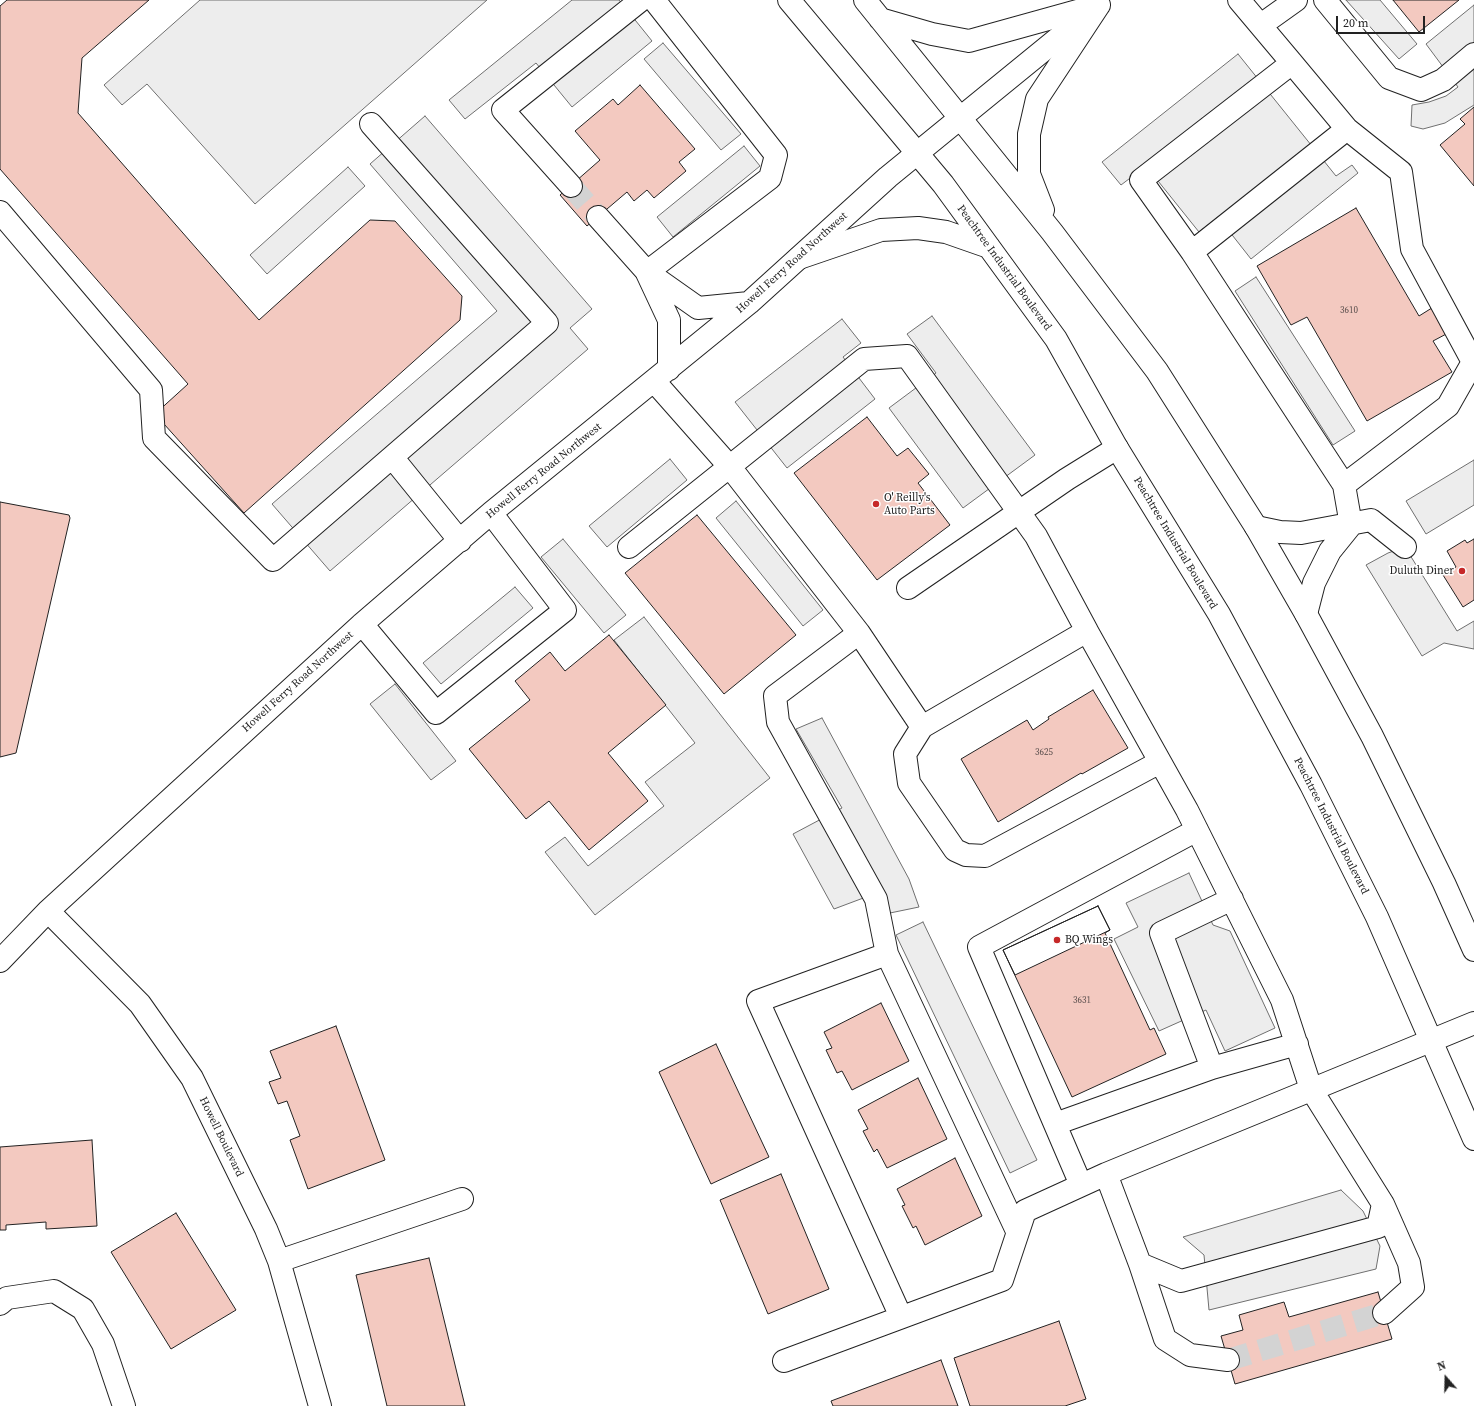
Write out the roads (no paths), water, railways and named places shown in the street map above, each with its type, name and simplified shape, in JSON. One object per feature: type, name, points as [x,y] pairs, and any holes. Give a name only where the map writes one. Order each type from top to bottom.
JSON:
[{"type":"main road","points":[[571,186],[504,110],[641,0]]},
{"type":"main road","points":[[647,272],[770,178],[776,155],[654,0]]},
{"type":"main road","name":"Peachtree Industrial Boulevard","points":[[789,0],[943,184],[1056,339],[1117,448],[1219,614],[1311,785],[1377,917],[1474,1139]]},
{"type":"main road","points":[[865,0],[1052,232],[1157,371],[1256,527],[1306,614],[1376,743],[1444,883],[1474,950]]},
{"type":"main road","points":[[1239,0],[1347,130],[1401,172],[1412,249],[1473,362],[1448,406],[1344,485]]},
{"type":"main road","points":[[1261,26],[1296,0]]},
{"type":"main road","points":[[1325,0],[1389,78],[1421,90],[1443,80],[1474,54]]},
{"type":"main road","points":[[880,19],[932,34],[969,41],[1101,2]]},
{"type":"main road","points":[[1052,232],[1029,174],[1029,134],[1037,99],[1101,2]]},
{"type":"main road","name":"Howell Ferry Road Northwest","points":[[0,961],[48,911],[362,624],[491,513],[749,303],[959,117],[995,90],[1101,2]]},
{"type":"main road","points":[[1292,63],[1142,180],[1192,252],[1344,485],[1351,525],[1330,551],[1314,583],[1306,614]]},
{"type":"main road","points":[[0,212],[151,390],[154,438],[273,560],[547,323],[371,124]]},
{"type":"main road","points":[[1192,252],[1347,130]]},
{"type":"main road","points":[[598,217],[647,272],[698,308],[749,303]]},
{"type":"main road","points":[[799,258],[881,230],[918,228],[946,232],[989,247]]},
{"type":"main road","points":[[647,272],[669,320],[662,375],[730,467],[859,633],[922,727]]},
{"type":"main road","points":[[629,546],[864,360],[907,356],[1036,536],[1197,830],[1232,899],[1282,1000],[1311,1089],[1383,1204],[1409,1263],[1413,1287],[1384,1313]]},
{"type":"main road","points":[[908,588],[1067,479],[1117,448]]},
{"type":"main road","points":[[392,457],[460,541]]},
{"type":"main road","points":[[362,624],[436,712],[565,610],[491,513]]},
{"type":"main road","points":[[1256,527],[1280,532],[1301,533],[1351,525],[1371,520],[1405,546]]},
{"type":"main road","points":[[1087,631],[922,727],[905,754],[909,784],[955,850],[966,855],[985,856],[1160,762]]},
{"type":"main road","points":[[859,633],[775,696],[778,722],[876,899],[887,954],[1018,1231]]},
{"type":"main road","points":[[1081,1185],[979,947],[1197,830]]},
{"type":"main road","points":[[1212,1068],[1161,933],[1232,899]]},
{"type":"main road","name":"Howell Boulevard","points":[[48,911],[140,1004],[192,1078],[266,1229],[279,1261],[320,1406]]},
{"type":"main road","points":[[887,954],[758,1001],[901,1317]]},
{"type":"main road","points":[[784,1361],[1002,1280],[1025,1211],[1106,1174],[1474,1023]]},
{"type":"main road","points":[[1055,1124],[1212,1068],[1297,1044]]},
{"type":"main road","points":[[1106,1174],[1140,1264],[1165,1339],[1190,1355],[1228,1360]]},
{"type":"main road","points":[[279,1261],[462,1199]]},
{"type":"main road","points":[[1140,1264],[1181,1281],[1378,1227],[1383,1204]]},
{"type":"main road","points":[[0,1304],[7,1298],[54,1291],[83,1309],[102,1344],[124,1406]]},
{"type":"tunnel","points":[[571,186],[598,217]]},
{"type":"tunnel","points":[[1228,1360],[1384,1313]]},
{"type":"place","name":"O' Reilly's Auto Parts","points":[[876,504]]},
{"type":"place","name":"Duluth Diner","points":[[1462,571]]},
{"type":"place","name":"BQ Wings","points":[[1057,940]]}]
